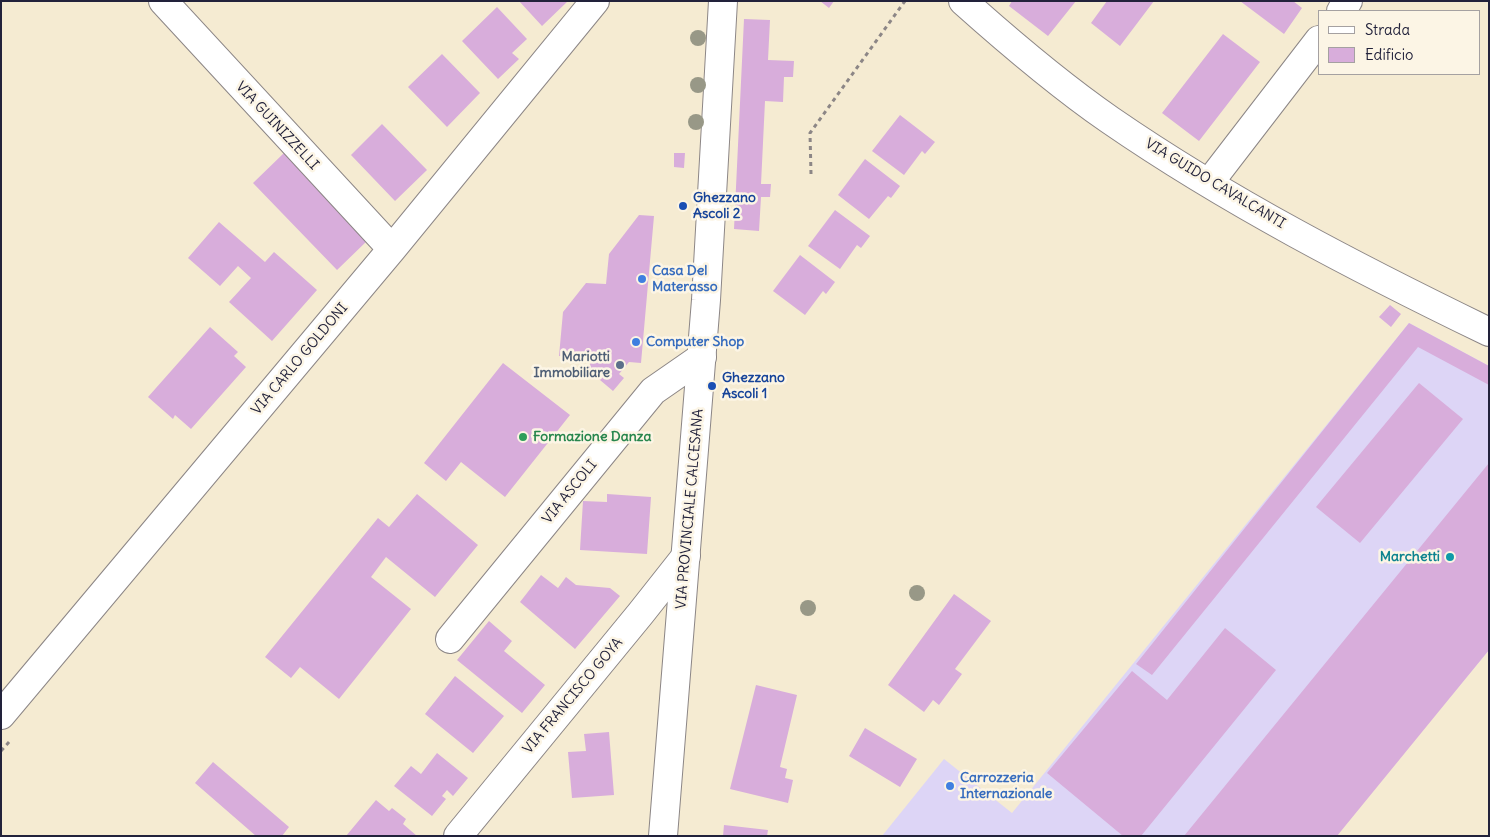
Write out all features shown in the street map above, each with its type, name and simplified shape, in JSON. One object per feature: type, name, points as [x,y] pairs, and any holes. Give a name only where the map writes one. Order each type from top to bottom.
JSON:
[{"type":"street","name":"VIA GUINIZZELLI","points":[[163,1],[392,249]]},
{"type":"street","name":"VIA CARLO GOLDONI","points":[[1,715],[392,249],[594,1]]},
{"type":"street","name":"VIA PROVINCIALE CALCESANA","points":[[663,836],[702,357],[723,1]]},
{"type":"street","name":"VIA GUIDO CAVALCANTI","points":[[963,1],[1052,77],[1111,120],[1209,183],[1408,293],[1489,332]]},
{"type":"street","points":[[1209,183],[1318,41]]},
{"type":"street","name":"VIA ASCOLI","points":[[450,639],[653,391],[702,357]]},
{"type":"street","name":"VIA FRANCISCO GOYA","points":[[458,836],[686,556]]},
{"type":"path","points":[[812,174],[810,133],[905,1]]},
{"type":"shaded area","points":[[1409,323],[1489,366],[1489,650],[1335,836],[882,836],[944,759],[1012,813]]},
{"type":"building","points":[[519,1],[568,1],[542,26]]},
{"type":"building","points":[[820,1],[834,1],[829,8]]},
{"type":"building","points":[[1012,1],[1076,1],[1048,36],[1009,6]]},
{"type":"building","points":[[1107,1],[1154,1],[1120,46],[1091,23]]},
{"type":"building","points":[[1240,1],[1293,1],[1302,8],[1284,34]]},
{"type":"building","points":[[497,7],[527,39],[512,53],[519,59],[498,79],[462,41]]},
{"type":"building","points":[[744,19],[770,20],[768,60],[794,61],[793,77],[784,77],[783,102],[765,101],[761,184],[771,184],[770,197],[761,197],[759,231],[734,229]]},
{"type":"building","points":[[1223,34],[1260,62],[1199,141],[1162,113]]},
{"type":"building","points":[[442,54],[480,93],[447,127],[408,87]]},
{"type":"building","points":[[900,115],[935,142],[925,154],[922,151],[904,175],[872,151]]},
{"type":"building","points":[[382,124],[427,170],[395,201],[351,155]]},
{"type":"building","points":[[284,153],[368,240],[337,270],[253,183]]},
{"type":"building","points":[[674,153],[685,153],[684,168],[674,167]]},
{"type":"building","points":[[865,159],[900,186],[891,198],[888,196],[869,219],[838,195]]},
{"type":"building","points":[[835,210],[870,236],[861,248],[857,245],[840,269],[808,246]]},
{"type":"building","points":[[639,215],[654,216],[641,363],[629,362],[619,374],[624,378],[613,391],[587,369],[591,363],[585,358],[559,356],[563,312],[586,283],[606,284],[609,254]]},
{"type":"building","points":[[219,222],[265,262],[274,252],[317,290],[272,341],[229,302],[251,278],[238,266],[220,286],[188,258]]},
{"type":"building","points":[[800,255],[835,282],[826,294],[823,291],[805,315],[773,291]]},
{"type":"building","points":[[1390,305],[1401,314],[1391,327],[1379,317]]},
{"type":"building","points":[[1409,323],[1489,366],[1489,385],[1418,347],[1152,675],[1136,664]]},
{"type":"building","points":[[210,327],[238,352],[234,356],[246,367],[191,429],[175,415],[173,419],[148,397]]},
{"type":"building","points":[[503,363],[570,415],[505,497],[461,462],[446,481],[424,463]]},
{"type":"building","points":[[1419,383],[1463,419],[1360,543],[1316,507]]},
{"type":"building","name":"Marchetti","points":[[1489,463],[1489,650],[1337,836],[1184,836]]},
{"type":"building","points":[[417,494],[478,545],[435,597],[386,557],[371,577],[411,609],[339,699],[300,667],[291,678],[265,657],[378,518],[389,527]]},
{"type":"building","points":[[607,494],[651,497],[647,554],[580,550],[583,501],[607,502]]},
{"type":"building","points":[[541,575],[558,588],[566,577],[576,585],[610,588],[620,596],[575,649],[520,602]]},
{"type":"building","points":[[954,594],[991,621],[955,669],[962,674],[939,705],[933,700],[924,712],[888,685]]},
{"type":"building","points":[[489,621],[512,641],[504,651],[545,685],[522,713],[457,660]]},
{"type":"building","points":[[1225,628],[1276,670],[1141,836],[1123,836],[1047,773],[1132,671],[1167,700]]},
{"type":"building","points":[[455,676],[504,716],[473,753],[425,714]]},
{"type":"building","points":[[756,685],[797,695],[780,767],[787,769],[785,778],[793,780],[788,803],[730,789]]},
{"type":"building","points":[[865,728],[917,759],[900,787],[849,756]]},
{"type":"building","points":[[609,732],[614,795],[572,798],[568,752],[586,751],[584,734]]},
{"type":"building","points":[[437,753],[468,778],[453,796],[447,790],[442,796],[446,799],[432,816],[394,786],[411,766],[421,774]]},
{"type":"building","points":[[213,762],[289,827],[282,836],[256,836],[195,783]]},
{"type":"building","points":[[376,800],[389,811],[392,808],[406,819],[403,824],[417,836],[346,836]]},
{"type":"building","points":[[724,825],[768,830],[767,836],[723,836]]},
{"type":"place","name":"Ghezzano Ascoli 2","points":[[683,206]]},
{"type":"place","name":"Casa Del Materasso","points":[[642,279]]},
{"type":"place","name":"Computer Shop","points":[[636,342]]},
{"type":"place","name":"Mariotti Immobiliare","points":[[620,365]]},
{"type":"place","name":"Ghezzano Ascoli 1","points":[[712,386]]},
{"type":"place","name":"Formazione Danza","points":[[523,437]]},
{"type":"place","name":"Marchetti","points":[[1450,557]]},
{"type":"place","name":"Carrozzeria Internazionale","points":[[950,786]]}]
